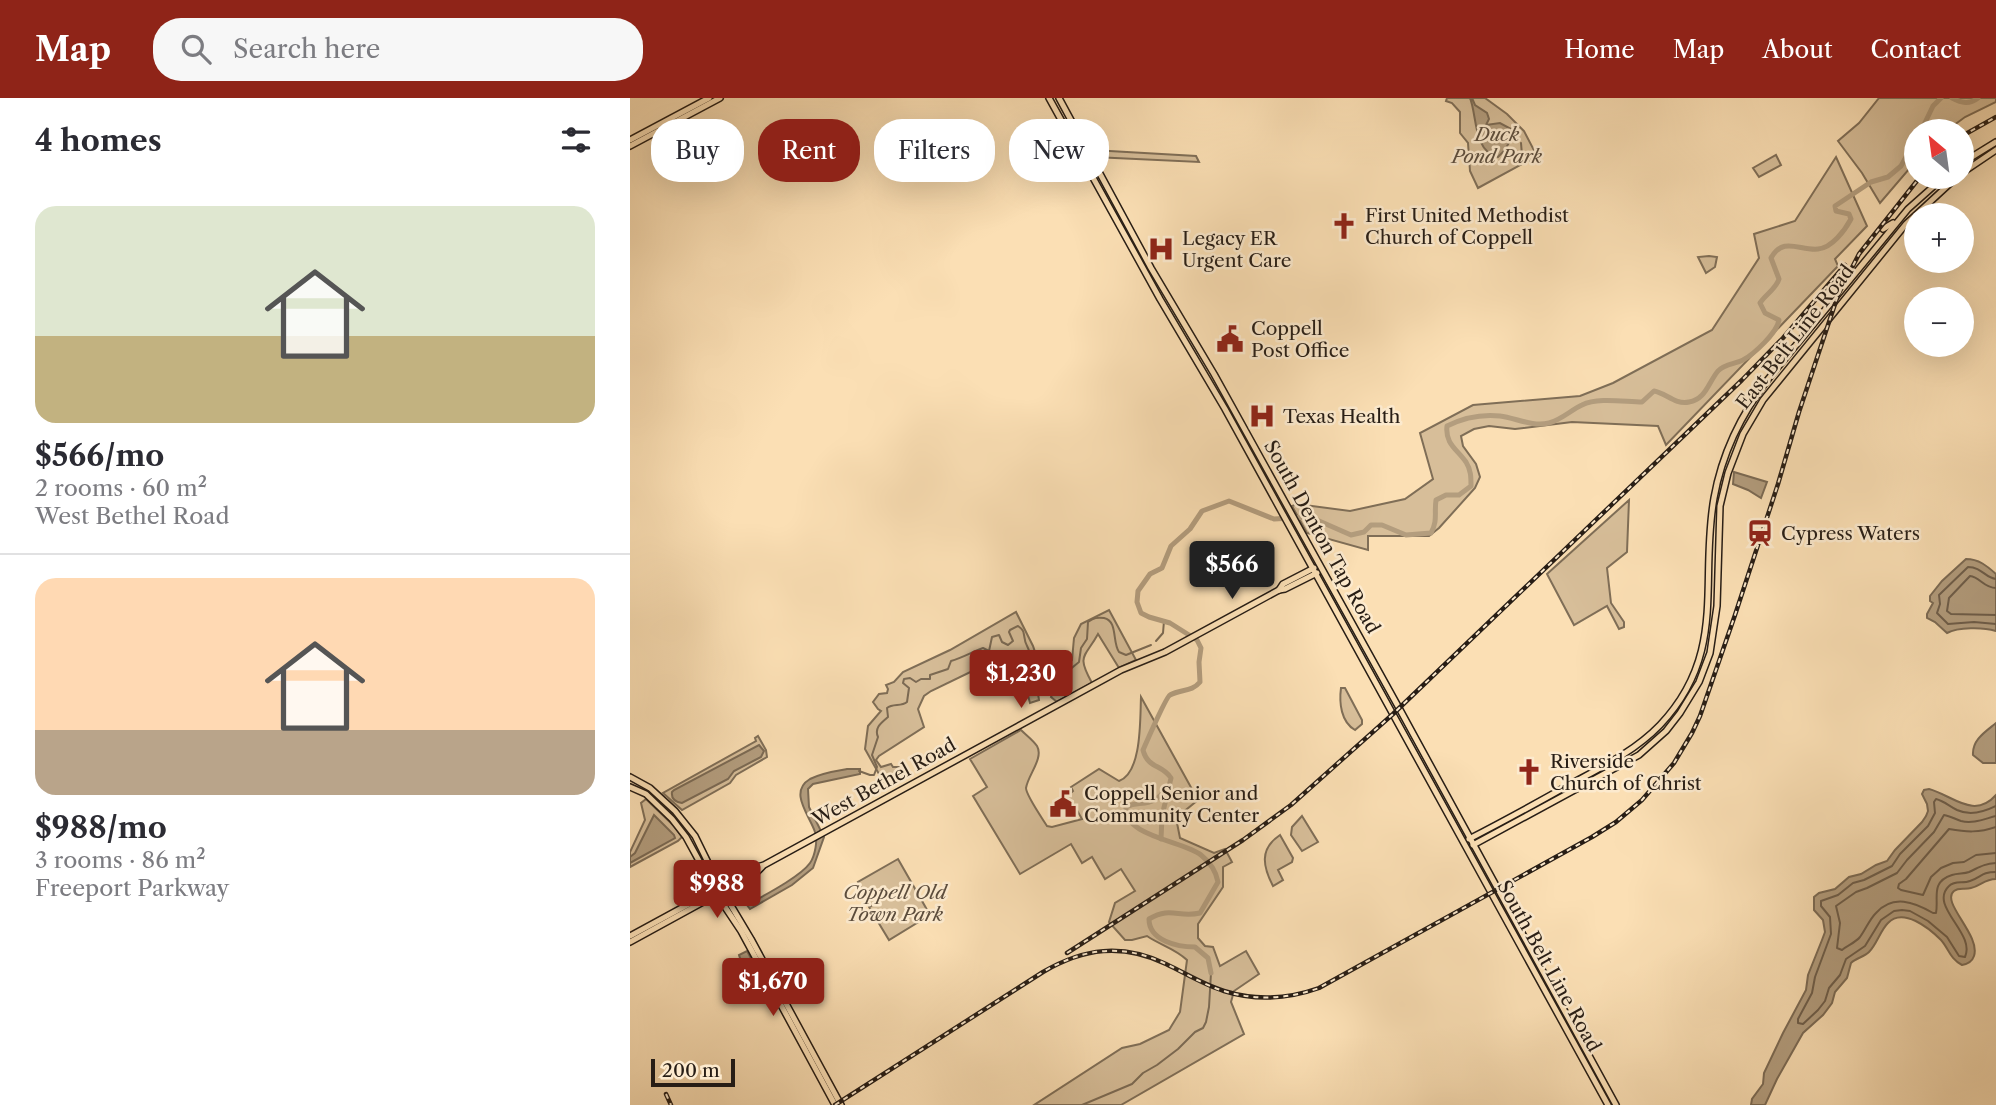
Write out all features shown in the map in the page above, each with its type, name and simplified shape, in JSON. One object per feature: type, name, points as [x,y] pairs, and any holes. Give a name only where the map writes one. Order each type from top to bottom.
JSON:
[{"type":"main road","points":[[630,140],[709,98]]},
{"type":"main road","points":[[630,146],[720,98]]},
{"type":"main road","points":[[1051,101],[1059,98]]},
{"type":"main road","name":"South Denton Tap Road","points":[[1059,98],[1228,408]]},
{"type":"main road","name":"South Denton Tap Road","points":[[1051,101],[1129,243],[1321,568],[1416,739],[1466,840]]},
{"type":"main road","points":[[1974,156],[1996,142]]},
{"type":"main road","points":[[1974,165],[1996,150]]},
{"type":"main road","name":"East Belt Line Road","points":[[1915,203],[1930,189]]},
{"type":"main road","name":"East Belt Line Road","points":[[1470,847],[1639,755],[1666,731],[1680,713],[1699,682],[1712,642],[1717,606],[1720,506],[1736,448],[1762,400],[1906,224],[1945,189]]},
{"type":"main road","points":[[1883,229],[1904,212]]},
{"type":"main road","name":"East Belt Line Road","points":[[1466,840],[1621,757],[1648,737],[1674,708],[1688,687],[1705,640],[1711,517],[1717,485],[1732,438],[1754,398],[1904,214]]},
{"type":"main road","points":[[1129,243],[1136,240]]},
{"type":"main road","points":[[1791,352],[1797,357]]},
{"type":"main road","points":[[1732,438],[1736,448]]},
{"type":"main road","name":"South Denton Tap Road","points":[[1246,439],[1277,504],[1434,788],[1470,847]]},
{"type":"main road","points":[[1717,485],[1725,486]]},
{"type":"main road","name":"West Bethel Road","points":[[630,936],[653,926],[1118,672],[1181,643],[1279,590],[1283,584],[1321,568]]},
{"type":"main road","points":[[1350,635],[1356,632]]},
{"type":"main road","points":[[1705,640],[1712,642]]},
{"type":"main road","points":[[1375,680],[1381,677]]},
{"type":"main road","points":[[1674,708],[1680,713]]},
{"type":"main road","points":[[1409,743],[1416,739]]},
{"type":"main road","points":[[630,777],[650,788],[685,822],[695,836],[719,890]]},
{"type":"main road","points":[[1434,788],[1440,785]]},
{"type":"main road","points":[[630,787],[646,794],[686,837],[749,940],[841,1105]]},
{"type":"main road","name":"South Belt Line Road","points":[[1470,847],[1504,901],[1608,1105]]},
{"type":"main road","name":"South Belt Line Road","points":[[1470,847],[1496,903],[1598,1081],[1616,1105]]},
{"type":"main road","points":[[1496,903],[1504,901]]},
{"type":"main road","name":"West Bethel Road","points":[[630,942],[653,926]]},
{"type":"main road","points":[[819,1069],[835,1105]]},
{"type":"green space","name":"Duck Pond Park","points":[[1447,98],[1485,98],[1524,131],[1537,156],[1478,188],[1470,171],[1468,143],[1460,133],[1460,112],[1452,103],[1446,101]]},
{"type":"green space","points":[[1879,98],[1996,98],[1996,102],[1962,119],[1904,119],[1904,175],[1880,203],[1838,141],[1859,123]]},
{"type":"green space","points":[[1109,151],[1196,156],[1199,162],[1109,158]]},
{"type":"green space","points":[[1776,155],[1781,165],[1759,177],[1753,168]]},
{"type":"green space","points":[[1836,157],[1867,226],[1835,259],[1838,266],[1666,445],[1658,426],[1572,422],[1515,429],[1489,426],[1474,429],[1461,436],[1463,446],[1476,464],[1480,477],[1475,488],[1429,536],[1368,536],[1368,550],[1307,533],[1292,506],[1297,504],[1350,511],[1405,499],[1433,479],[1420,433],[1473,405],[1580,396],[1613,383],[1712,330],[1759,258],[1754,234],[1795,221]]},
{"type":"green space","points":[[1698,257],[1717,257],[1715,267],[1706,273]]},
{"type":"green space","points":[[1629,500],[1627,552],[1607,568],[1611,603],[1624,622],[1624,627],[1619,629],[1607,606],[1574,625],[1547,574]]},
{"type":"green space","points":[[1109,610],[1136,660],[1119,668],[1098,634],[1083,661],[1092,683],[1057,702],[1051,697],[1052,688],[1043,686],[1038,694],[1039,700],[1030,703],[1025,684],[1017,676],[1015,666],[1005,658],[931,691],[924,696],[918,709],[924,727],[876,760],[881,767],[891,764],[893,767],[899,767],[902,773],[884,783],[865,749],[868,726],[881,711],[873,702],[879,694],[887,693],[886,685],[894,682],[903,672],[950,650],[1016,612],[1038,661],[1053,672],[1061,672],[1072,660],[1074,638],[1081,624]]},
{"type":"green space","points":[[1341,688],[1345,688],[1362,720],[1362,724],[1355,730],[1350,727],[1342,712]]},
{"type":"green space","points":[[1141,697],[1198,800],[1176,818],[1180,838],[1214,853],[1225,849],[1232,862],[1223,867],[1223,887],[1198,924],[1198,938],[1205,946],[1213,947],[1220,966],[1246,951],[1259,974],[1234,991],[1231,1002],[1244,1034],[1121,1105],[1034,1105],[1122,1048],[1140,1044],[1169,1030],[1180,1012],[1187,960],[1147,936],[1125,940],[1109,922],[1115,903],[1135,891],[1121,869],[1105,879],[1092,857],[1082,863],[1071,844],[1020,874],[973,796],[987,787],[970,759],[1021,730],[1039,751],[1026,788],[1047,826],[1082,819],[1074,805],[1070,807],[1066,797],[1073,791],[1071,787],[1099,769],[1119,781],[1127,776],[1136,757]]},
{"type":"green space","points":[[758,736],[767,757],[736,775],[730,783],[682,810],[663,793],[756,741]]},
{"type":"green space","points":[[646,799],[682,837],[630,867],[630,852],[645,820],[641,803]]},
{"type":"green space","points":[[1302,816],[1318,842],[1302,851],[1291,835],[1292,827]]},
{"type":"green space","points":[[1280,835],[1293,858],[1292,862],[1278,870],[1283,880],[1273,886],[1265,859],[1269,846]]},
{"type":"green space","name":"Coppell Old Town Park","points":[[898,859],[930,915],[889,940],[858,882]]},
{"type":"water","points":[[1470,98],[1487,113],[1489,119],[1486,125],[1500,123],[1511,129],[1508,144],[1498,157],[1490,154],[1480,140]]},
{"type":"water","points":[[1734,472],[1767,482],[1761,498],[1733,484]]},
{"type":"water","points":[[1966,559],[1979,562],[1996,574],[1996,631],[1971,628],[1947,633],[1927,618],[1933,603],[1930,596]]},
{"type":"water","points":[[1996,723],[1996,763],[1983,763],[1973,755],[1973,750],[1980,737]]},
{"type":"water","points":[[759,745],[764,751],[761,757],[734,771],[728,779],[682,803],[673,798],[674,790]]},
{"type":"water","points":[[860,769],[860,774],[813,784],[808,789],[809,807],[824,837],[813,868],[792,885],[750,909],[747,905],[790,880],[812,860],[816,835],[802,804],[801,791],[804,784],[819,775]]},
{"type":"water","points":[[1929,789],[1971,806],[1988,802],[1996,795],[1996,879],[1956,890],[1951,896],[1952,903],[1972,939],[1975,948],[1973,958],[1962,965],[1952,957],[1941,940],[1923,925],[1908,918],[1894,919],[1885,926],[1869,952],[1851,963],[1847,978],[1835,992],[1832,1003],[1803,1033],[1765,1105],[1751,1105],[1752,1099],[1763,1084],[1764,1073],[1783,1033],[1806,990],[1808,975],[1825,932],[1823,920],[1814,910],[1814,897],[1835,889],[1849,877],[1887,861],[1926,816],[1927,804],[1922,794]]},
{"type":"water","points":[[654,815],[675,838],[630,863],[630,857],[635,853]]},
{"type":"water","points":[[747,951],[756,972],[764,982],[761,985],[754,985],[748,965],[741,961],[739,955]]},
{"type":"waterway","points":[[1927,119],[1933,106],[1941,98]]},
{"type":"waterway","points":[[1952,98],[1965,102],[1978,98]]},
{"type":"waterway","points":[[1521,143],[1522,155],[1531,162]]},
{"type":"waterway","points":[[1161,839],[1162,816],[1171,778],[1164,770],[1152,764],[1143,750],[1170,695],[1200,682],[1201,648],[1197,640],[1170,623],[1141,613],[1137,602],[1138,591],[1150,574],[1162,568],[1171,546],[1190,529],[1202,511],[1229,501],[1274,519],[1310,517],[1351,535],[1364,532],[1371,525],[1382,525],[1406,535],[1431,533],[1435,521],[1436,500],[1446,495],[1459,495],[1471,486],[1469,468],[1450,442],[1447,426],[1486,416],[1500,416],[1536,424],[1549,423],[1588,403],[1642,402],[1654,391],[1679,402],[1699,398],[1720,369],[1753,353],[1770,337],[1777,325],[1779,320],[1765,313],[1760,303],[1779,279],[1771,258],[1776,251],[1786,246],[1818,249],[1833,242],[1851,219],[1849,214],[1836,211],[1835,206],[1871,182],[1888,177],[1904,161]]},
{"type":"waterway","points":[[859,771],[874,775],[877,767],[872,755],[878,728],[888,717],[887,708],[907,702],[909,688],[903,683],[904,679],[910,678],[916,682],[930,679],[930,675],[948,669],[951,661],[983,648],[989,651],[992,637],[999,635],[1002,642],[1008,645],[1013,641],[1010,630],[1018,626],[1023,632],[1038,678],[1062,676],[1079,662],[1081,648],[1087,639],[1088,622],[1096,618],[1104,618],[1111,623],[1119,652],[1126,655],[1151,645]]},
{"type":"waterway","points":[[1156,641],[1163,633],[1164,621]]},
{"type":"waterway","points":[[1170,785],[1153,801],[1126,807],[1128,817],[1144,832],[1201,855],[1212,867],[1218,882],[1200,913],[1163,913],[1149,919],[1150,927],[1159,938],[1181,946],[1195,947],[1208,958],[1211,973]]},
{"type":"waterway","points":[[1082,1105],[1132,1084],[1203,1028],[1209,1007],[1211,973]]},
{"type":"railway","points":[[1974,129],[1996,117]]},
{"type":"railway","points":[[835,1105],[1043,972],[1088,953],[1119,951],[1150,957],[1217,988],[1248,996],[1296,995],[1319,988],[1592,837],[1616,822],[1642,800],[1674,763],[1700,716],[1838,295],[1859,254],[1910,189]]},
{"type":"railway","points":[[1067,953],[1243,840],[1291,805],[1393,714],[1742,380],[1783,338],[1845,265]]},
{"type":"railway","points":[[666,1094],[671,1105]]},
{"type":"place","name":"First United Methodist Church of Coppell","points":[[1344,226]]},
{"type":"place","name":"Legacy ER Urgent Care","points":[[1161,249]]},
{"type":"place","name":"Coppell Post Office","points":[[1230,339]]},
{"type":"place","name":"Texas Health","points":[[1262,416]]},
{"type":"place","name":"Cypress Waters","points":[[1760,533]]},
{"type":"place","name":"Riverside Church of Christ","points":[[1529,772]]},
{"type":"place","name":"Coppell Senior and Community Center","points":[[1063,804]]}]
